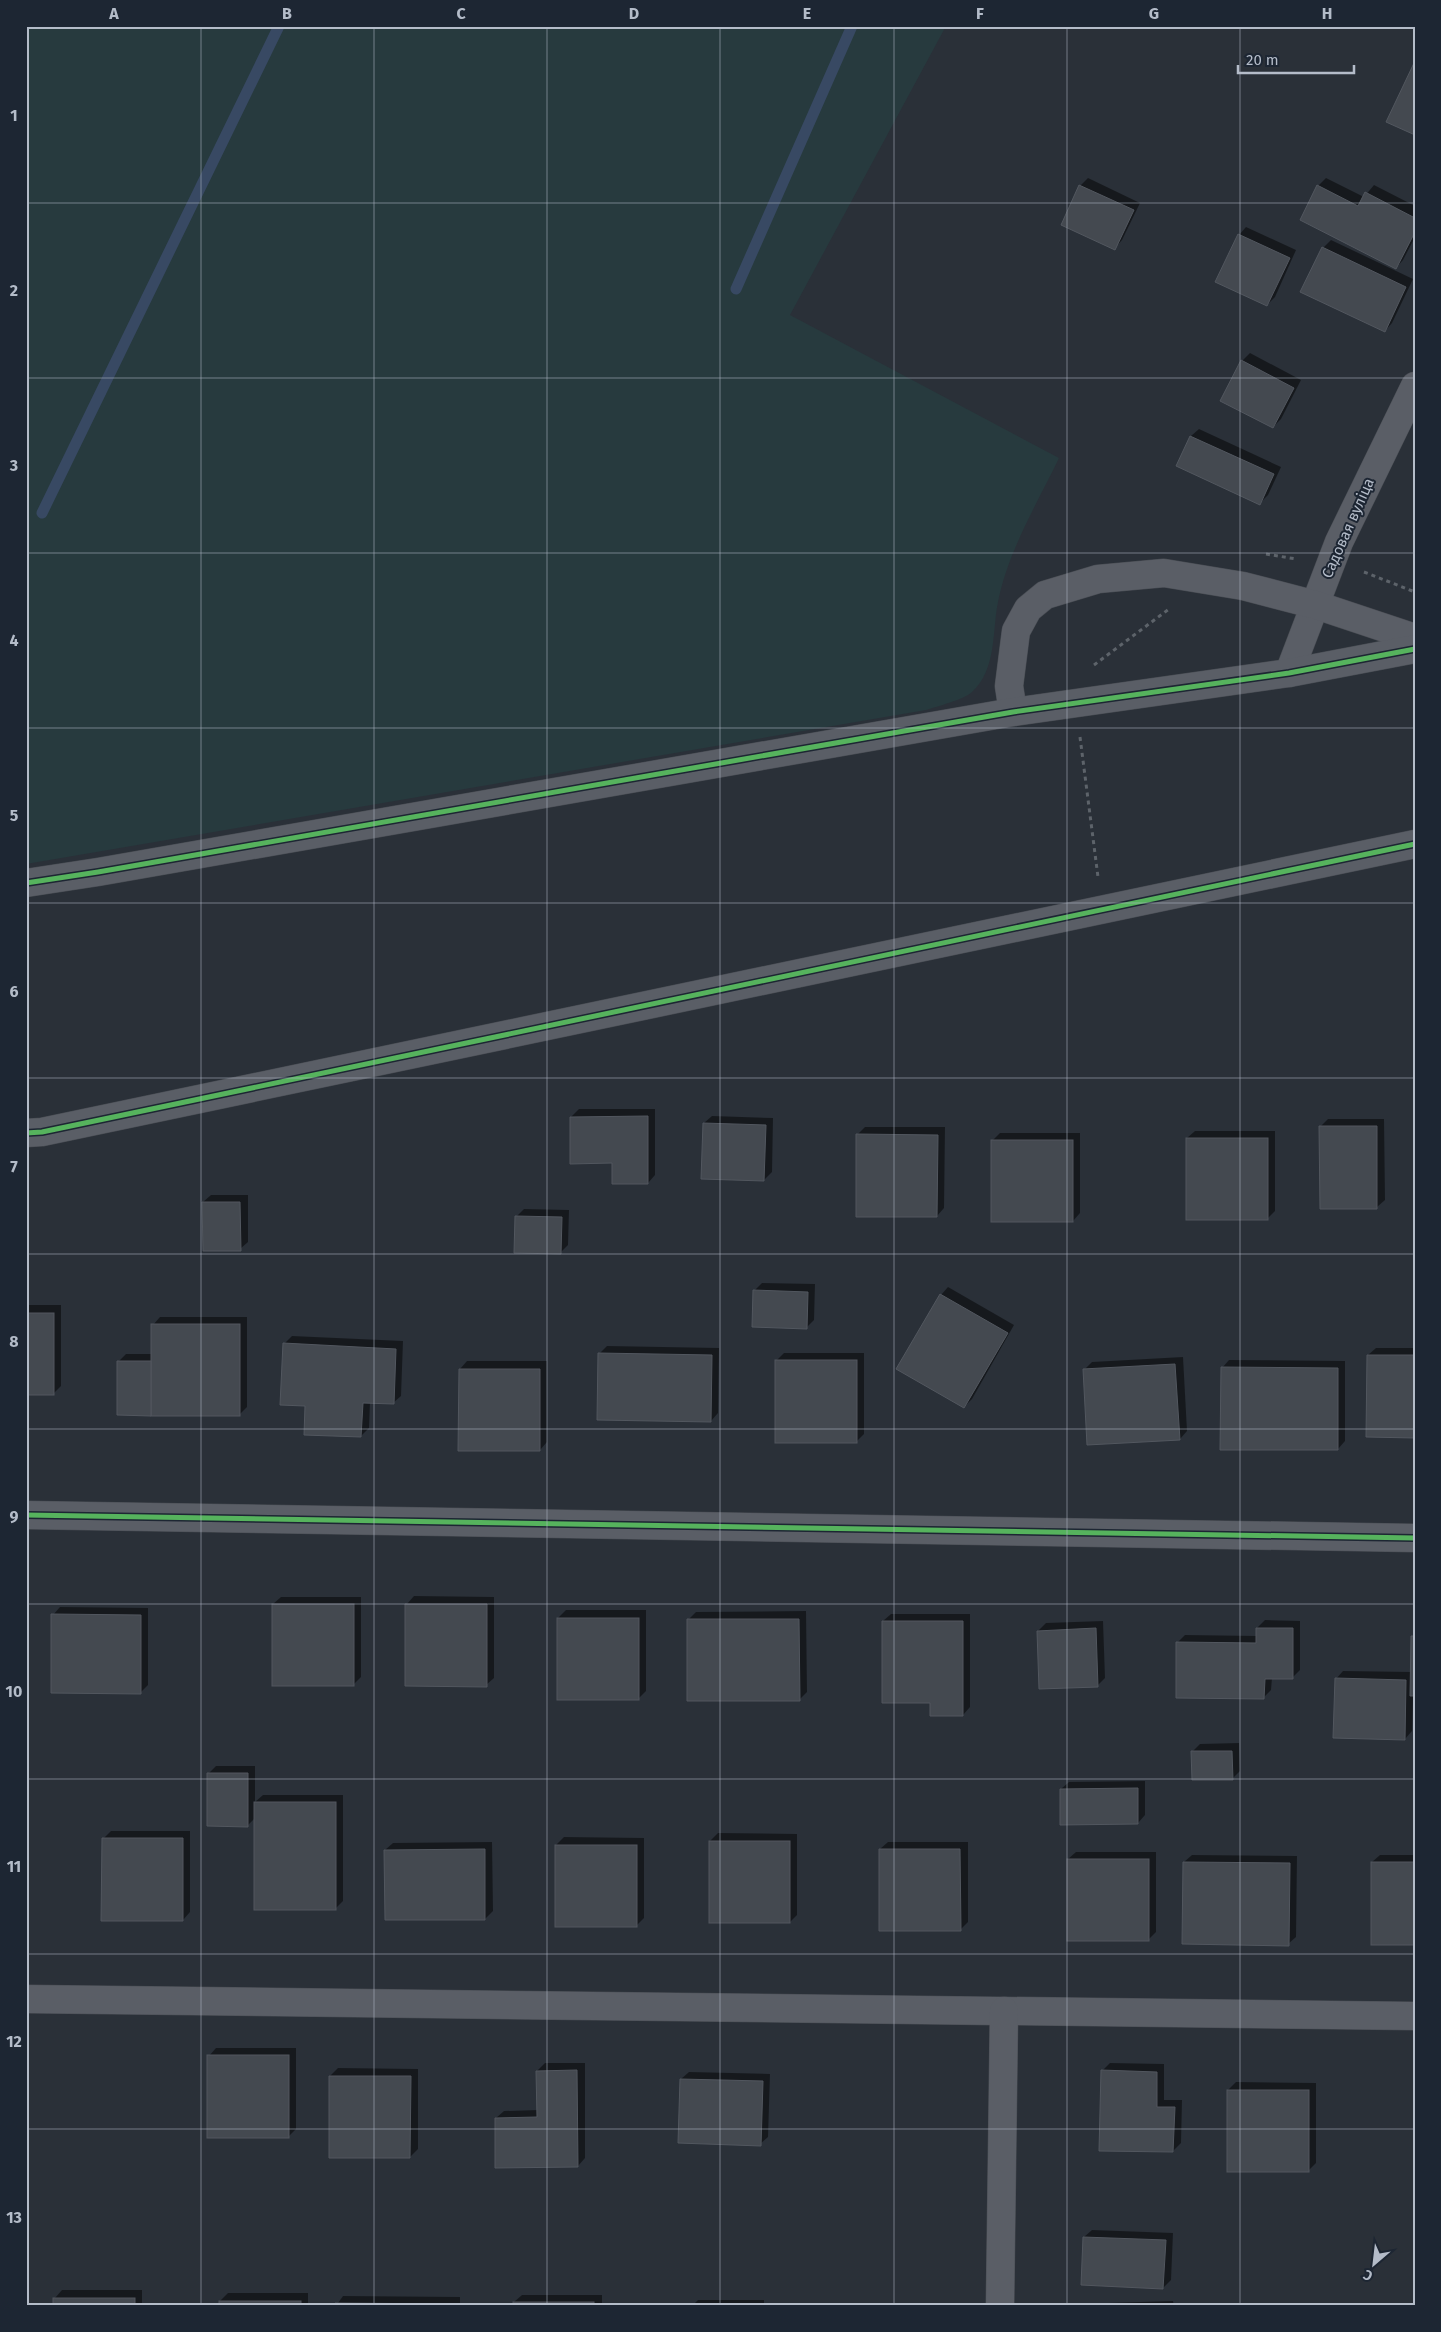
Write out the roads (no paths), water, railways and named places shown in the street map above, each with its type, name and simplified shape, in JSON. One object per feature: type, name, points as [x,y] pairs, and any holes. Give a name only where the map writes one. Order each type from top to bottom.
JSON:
[{"type":"street","name":"Садовая вуліца","points":[[1290,672],[1339,542],[1415,386]]},
{"type":"street","points":[[1013,712],[1009,686],[1016,632],[1028,609],[1045,595],[1098,579],[1164,573],[1243,586],[1316,605],[1415,638]]},
{"type":"street","points":[[26,883],[1013,712],[1290,672],[1415,650]]},
{"type":"street","points":[[26,1133],[42,1132],[1415,844]]},
{"type":"street","points":[[26,1515],[1415,1538]]},
{"type":"street","points":[[26,1999],[1415,2016]]},
{"type":"street","points":[[1000,2306],[1004,2011]]},
{"type":"waterway","points":[[42,513],[279,26]]},
{"type":"waterway","points":[[736,289],[852,26]]}]
